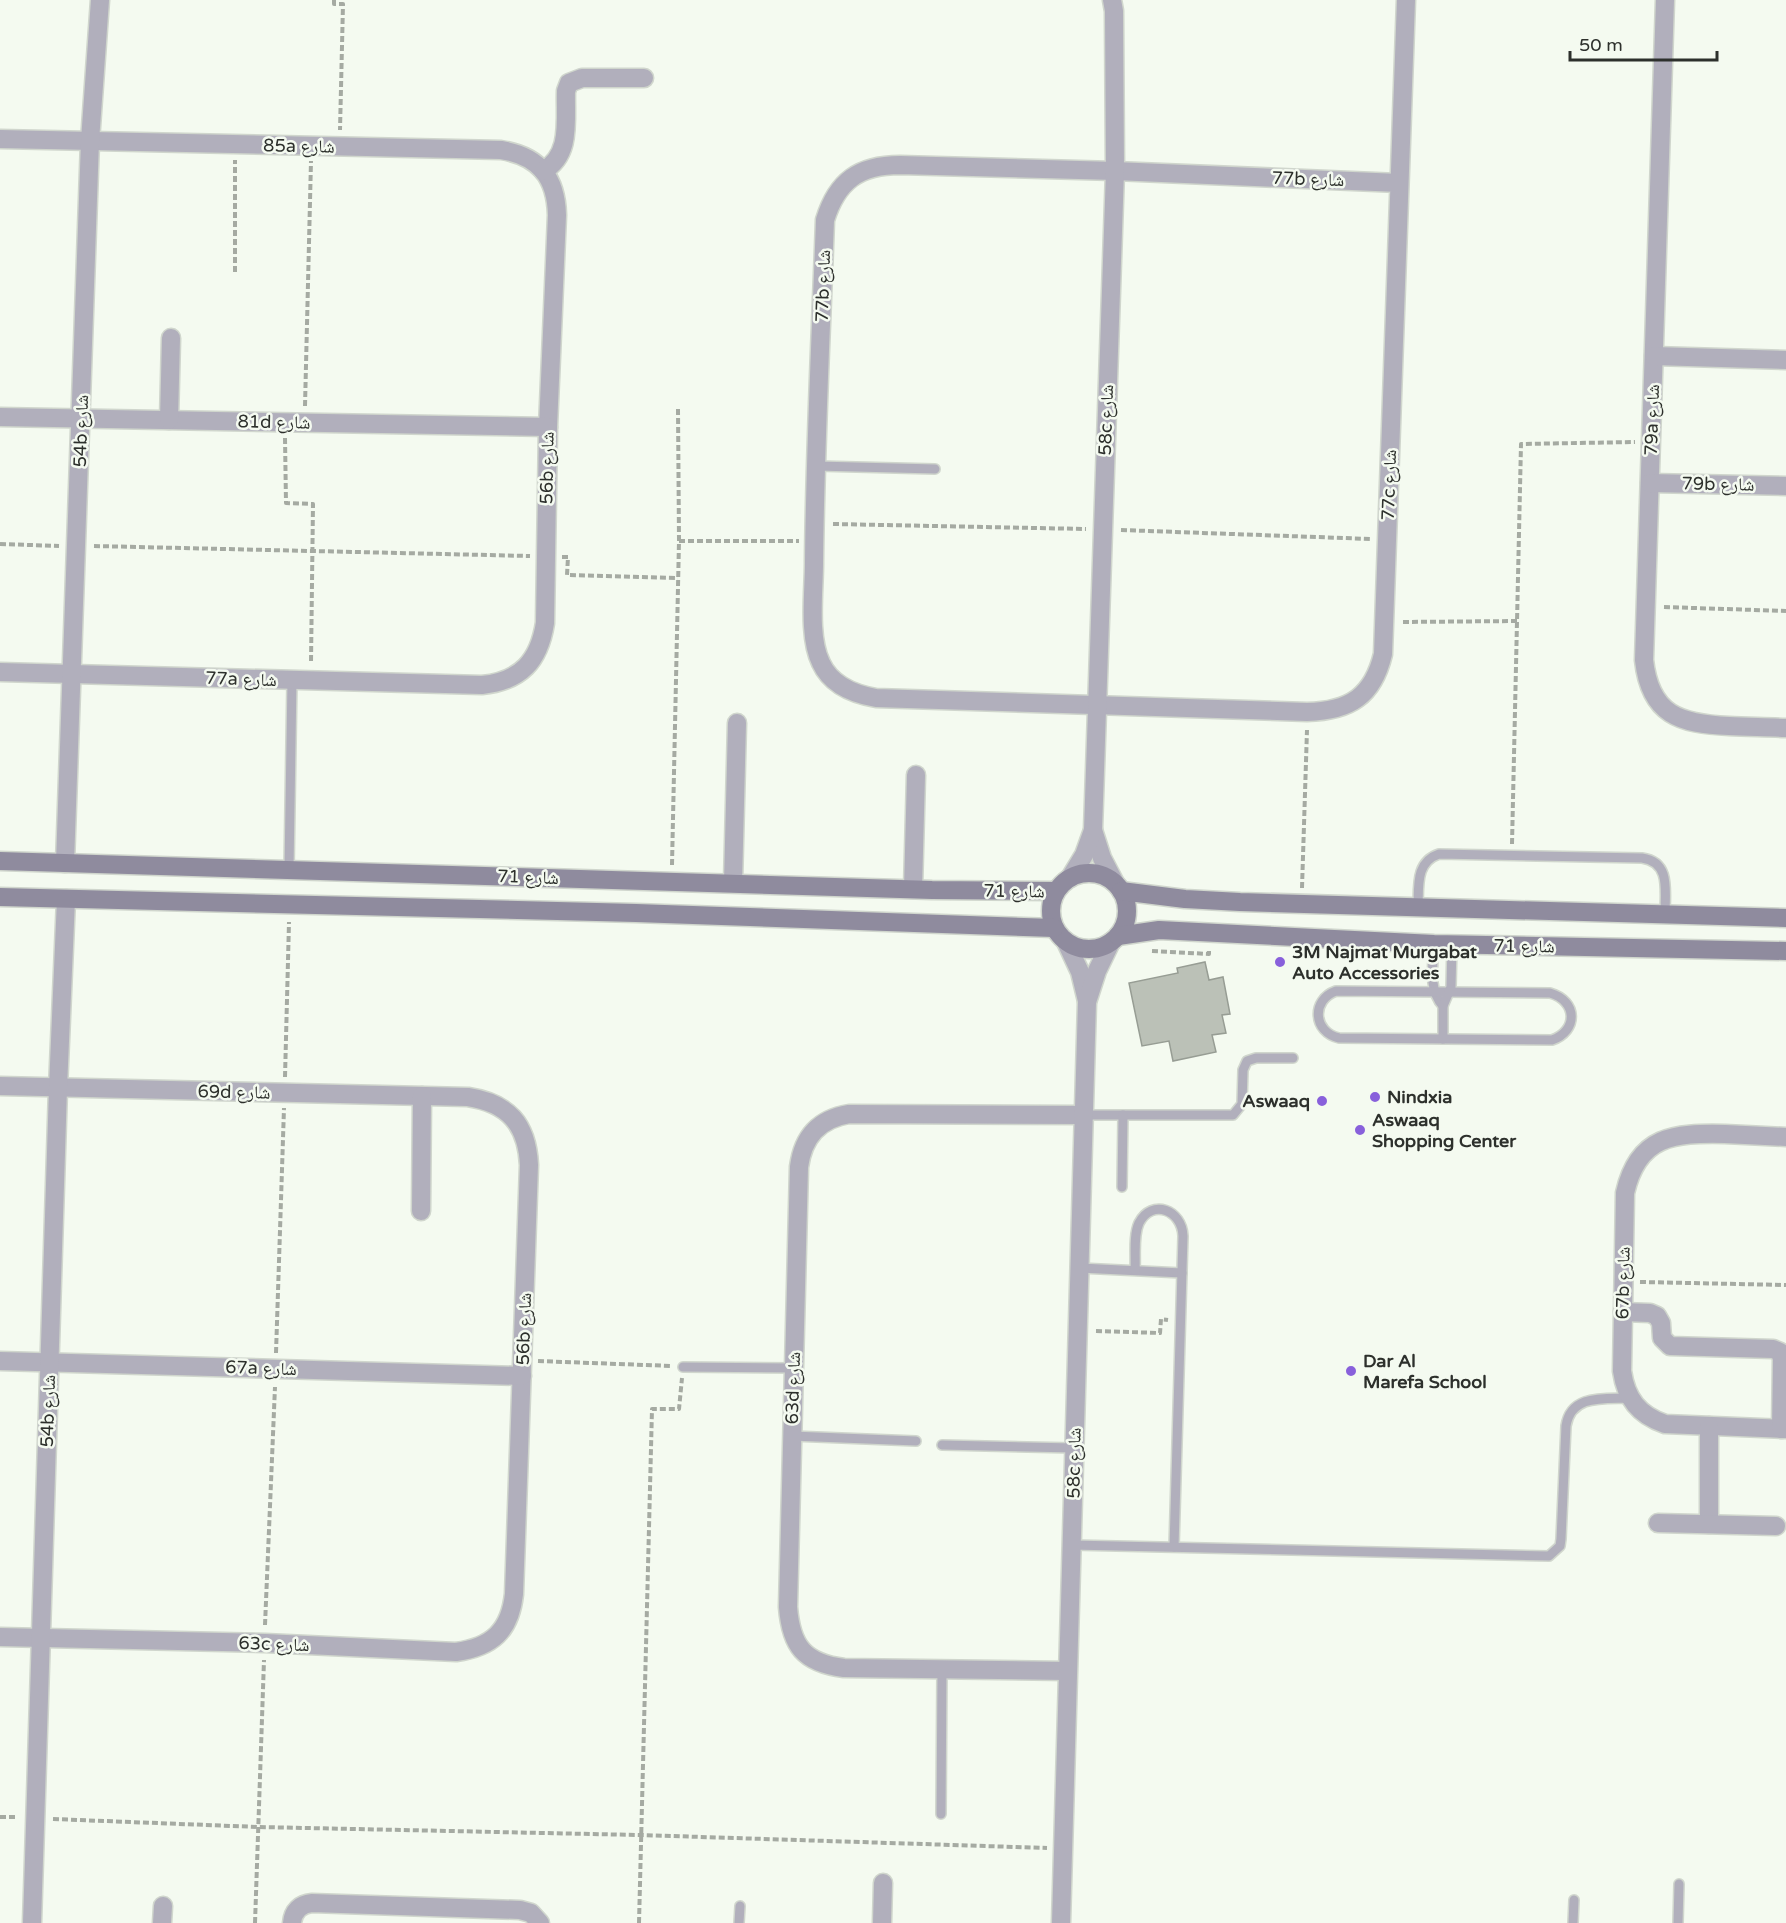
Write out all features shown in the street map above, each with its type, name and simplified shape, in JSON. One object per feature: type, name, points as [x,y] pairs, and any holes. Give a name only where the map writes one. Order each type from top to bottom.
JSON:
[{"type":"street","name":"54b شارع","points":[[65,863],[90,141],[100,0]]},
{"type":"street","name":"77c شارع","points":[[1096,705],[1325,711],[1342,707],[1358,699],[1370,686],[1379,671],[1383,654],[1406,0]]},
{"type":"street","name":"79a شارع","points":[[1665,0],[1644,660],[1646,679],[1654,696],[1666,710],[1682,720],[1700,725],[1786,728]]},
{"type":"street","name":"58c شارع","points":[[1070,878],[1084,855],[1093,830],[1115,171],[1113,6]]},
{"type":"street","points":[[543,171],[556,162],[564,147],[566,91],[569,82],[582,78],[644,78]]},
{"type":"street","name":"85a شارع","points":[[0,139],[501,150],[517,153],[531,160],[543,171],[552,184],[557,215]]},
{"type":"street","name":"77b شارع","points":[[1096,705],[876,698],[859,695],[844,688],[831,678],[821,664],[815,648],[814,542],[825,220],[830,204],[839,189],[851,177],[866,169],[883,165],[1115,171],[1399,183]]},
{"type":"street","name":"56b شارع","points":[[482,685],[498,683],[513,677],[527,667],[543,639],[548,427],[557,215]]},
{"type":"street","points":[[169,420],[171,338]]},
{"type":"street","points":[[1654,356],[1786,360]]},
{"type":"street","name":"81d شارع","points":[[0,417],[548,427]]},
{"type":"street","name":"79b شارع","points":[[1650,483],[1786,486]]},
{"type":"street","name":"77a شارع","points":[[0,672],[482,685]]},
{"type":"street","points":[[732,883],[737,723]]},
{"type":"street","points":[[913,889],[916,775]]},
{"type":"street","name":"58c شارع","points":[[1093,830],[1102,858],[1118,887]]},
{"type":"street","name":"شارع 71","points":[[0,861],[913,889],[1056,891]]},
{"type":"street","points":[[1079,874],[1098,874],[1118,887],[1127,909],[1124,928],[1115,939],[1094,949],[1075,947],[1066,942],[1054,928],[1050,909],[1056,891],[1070,878],[1079,874]]},
{"type":"street","name":"شارع 71","points":[[1118,887],[1185,899],[1786,918]]},
{"type":"street","name":"شارع 71","points":[[0,897],[636,913],[1054,928]]},
{"type":"street","name":"54b شارع","points":[[32,1923],[66,899]]},
{"type":"street","name":"شارع 71","points":[[1115,939],[1159,930],[1434,944],[1786,951]]},
{"type":"street","name":"58c شارع","points":[[1061,1923],[1088,1002],[1097,971],[1115,939]]},
{"type":"street","name":"58c شارع","points":[[1066,942],[1080,972],[1088,1002]]},
{"type":"street","name":"69d شارع","points":[[0,1086],[468,1097]]},
{"type":"street","points":[[421,1211],[422,1096]]},
{"type":"street","name":"56b شارع","points":[[468,1097],[496,1104],[508,1113],[525,1136],[528,1150],[514,1594]]},
{"type":"street","name":"63d شارع","points":[[1067,1671],[831,1666],[818,1662],[797,1645],[791,1633],[788,1607],[800,1167],[801,1154],[806,1142],[824,1122],[836,1116],[849,1114],[1084,1115]]},
{"type":"street","name":"67b شارع","points":[[1629,1398],[1622,1371],[1625,1193],[1629,1176],[1637,1161],[1648,1149],[1662,1140],[1678,1135],[1695,1133],[1786,1137]]},
{"type":"street","points":[[1623,1312],[1650,1313],[1657,1316],[1661,1323],[1662,1338],[1670,1346],[1773,1349],[1780,1352],[1784,1429],[1665,1424],[1651,1419],[1638,1410],[1629,1398]]},
{"type":"street","name":"67a شارع","points":[[0,1361],[276,1369],[522,1369]]},
{"type":"street","points":[[1709,1426],[1709,1524]]},
{"type":"street","points":[[1658,1523],[1776,1526]]},
{"type":"street","name":"63c شارع","points":[[0,1637],[265,1643],[456,1652],[471,1650],[498,1635],[513,1610],[514,1594]]},
{"type":"street","points":[[882,1923],[883,1883]]},
{"type":"street","points":[[292,1923],[294,1913],[302,1905],[312,1904],[520,1910],[531,1912],[540,1923]]},
{"type":"lane","points":[[817,466],[935,469]]},
{"type":"lane","points":[[289,869],[292,680]]},
{"type":"lane","points":[[1418,908],[1419,876],[1426,862],[1432,856],[1447,853],[1649,859],[1661,868],[1664,874],[1665,914]]},
{"type":"lane","points":[[1434,944],[1434,993],[1443,1006]]},
{"type":"lane","points":[[1443,1039],[1443,1006],[1449,992],[1452,944]]},
{"type":"lane","points":[[1336,991],[1449,992],[1550,993],[1564,999],[1571,1020],[1565,1033],[1551,1040],[1339,1038],[1325,1032],[1318,1019],[1320,1004],[1329,993],[1336,991]]},
{"type":"lane","points":[[1084,1115],[1233,1114],[1242,1104],[1244,1070],[1247,1061],[1256,1058],[1293,1058]]},
{"type":"lane","points":[[1122,1186],[1123,1115]]},
{"type":"lane","points":[[1135,1270],[1137,1229],[1140,1221],[1145,1215],[1160,1209],[1175,1215],[1183,1228],[1174,1547]]},
{"type":"lane","points":[[1080,1268],[1182,1273]]},
{"type":"lane","points":[[683,1367],[794,1368]]},
{"type":"lane","points":[[1072,1545],[1550,1556],[1560,1546],[1566,1426],[1571,1410],[1585,1400],[1629,1398]]},
{"type":"lane","points":[[792,1436],[916,1441]]},
{"type":"lane","points":[[942,1446],[1074,1448]]},
{"type":"lane","points":[[941,1814],[942,1669]]},
{"type":"lane","points":[[1678,1923],[1679,1884]]},
{"type":"lane","points":[[1574,1900],[1574,1923]]},
{"type":"lane","points":[[739,1923],[740,1906]]},
{"type":"path","points":[[334,0],[334,4],[343,4],[339,146]]},
{"type":"path","points":[[235,272],[236,144]]},
{"type":"path","points":[[304,423],[311,146]]},
{"type":"path","points":[[672,881],[679,541],[678,409]]},
{"type":"path","points":[[285,422],[286,503],[313,504],[311,681]]},
{"type":"path","points":[[1512,855],[1521,444],[1651,442]]},
{"type":"path","points":[[679,541],[814,542]]},
{"type":"path","points":[[0,544],[568,557],[567,574],[678,578]]},
{"type":"path","points":[[1646,606],[1786,611]]},
{"type":"path","points":[[1384,622],[1517,621]]},
{"type":"path","points":[[1302,904],[1307,712]]},
{"type":"path","points":[[255,1923],[276,1369],[289,905]]},
{"type":"path","points":[[1143,951],[1209,954],[1209,934]]},
{"type":"path","points":[[1623,1282],[1786,1285]]},
{"type":"path","points":[[1078,1323],[1096,1323],[1095,1331],[1160,1333],[1161,1319],[1181,1320]]},
{"type":"path","points":[[522,1369],[683,1367],[680,1409],[652,1409],[639,1923]]},
{"type":"path","points":[[0,1817],[258,1827],[640,1835],[1063,1848]]},
{"type":"building","points":[[1205,962],[1209,980],[1223,977],[1230,1014],[1222,1015],[1226,1033],[1212,1035],[1216,1052],[1173,1061],[1169,1041],[1142,1046],[1129,983],[1178,973],[1177,968]]},
{"type":"place","name":"3M Najmat Murgabat Auto Accessories","points":[[1280,962]]},
{"type":"place","name":"Nindxia","points":[[1375,1097]]},
{"type":"place","name":"Aswaaq","points":[[1322,1101]]},
{"type":"place","name":"Aswaaq Shopping Center","points":[[1360,1130]]},
{"type":"place","name":"Dar Al Marefa School","points":[[1351,1371]]}]
